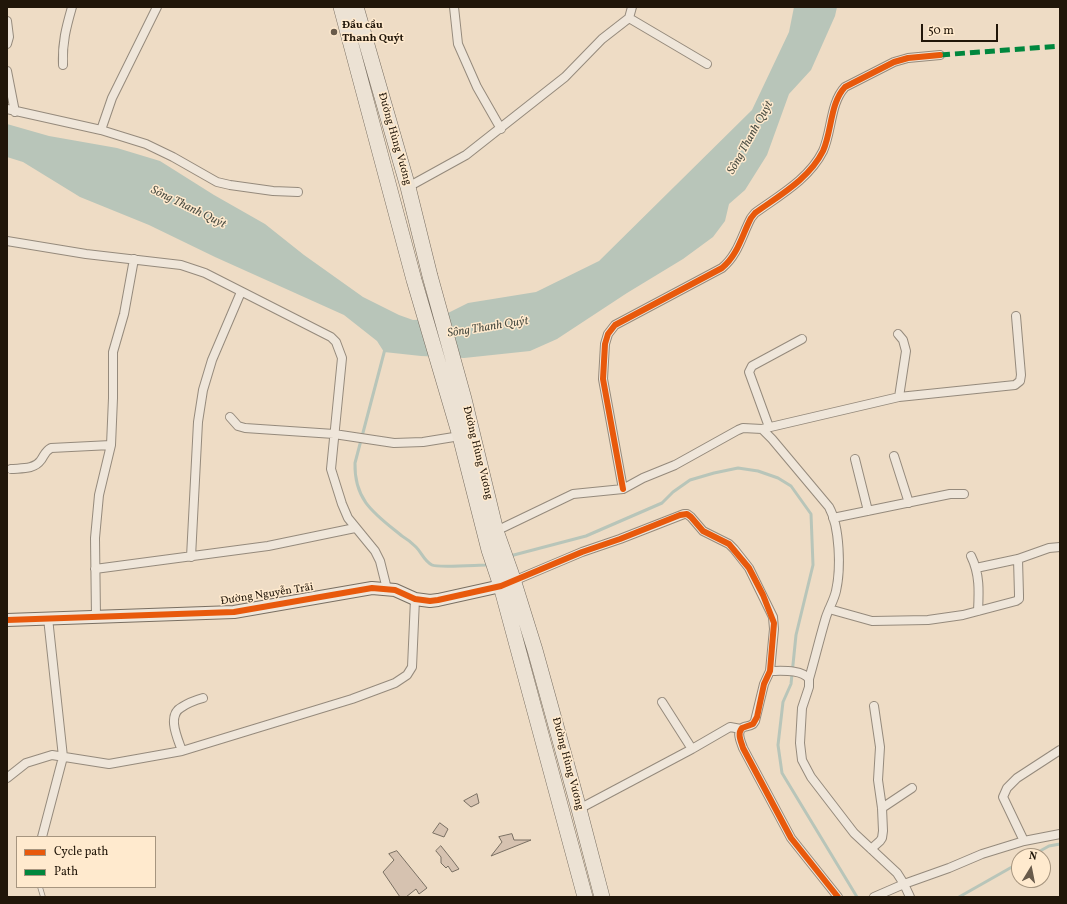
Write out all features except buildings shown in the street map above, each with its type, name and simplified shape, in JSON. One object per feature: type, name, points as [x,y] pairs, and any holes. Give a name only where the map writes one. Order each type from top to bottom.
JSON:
[{"type":"highway","name":"Đường Hùng Vương","points":[[341,7],[414,280],[460,436],[495,541],[535,650],[580,809],[602,897]]},
{"type":"highway","name":"Đường Hùng Vương","points":[[356,7],[408,187],[430,276],[464,399],[495,541]]},
{"type":"highway","name":"Đường Hùng Vương","points":[[509,580],[586,897]]},
{"type":"street","points":[[63,65],[62,48],[72,7]]},
{"type":"street","points":[[101,130],[112,98],[157,7]]},
{"type":"street","points":[[454,7],[458,44],[477,86],[501,129]]},
{"type":"street","points":[[408,187],[466,155],[501,129],[565,77],[602,39],[629,18],[632,7]]},
{"type":"street","points":[[629,18],[708,64]]},
{"type":"street","points":[[7,21],[9,37],[7,44]]},
{"type":"street","points":[[623,489],[604,379],[605,344],[608,334],[615,325],[722,268],[730,262],[736,253],[751,218],[755,213],[801,179],[817,161],[828,136],[837,99],[845,87],[894,62],[908,58],[940,55]]},
{"type":"street","points":[[7,71],[11,110],[101,130],[146,144],[173,156],[217,182],[273,191],[298,192]]},
{"type":"street","points":[[7,241],[86,254],[181,265],[205,273],[331,337],[336,342],[342,358],[331,468],[348,518],[375,551],[382,567],[387,589]]},
{"type":"street","points":[[96,617],[95,538],[99,495],[111,445],[113,352],[124,314],[134,259]]},
{"type":"street","points":[[191,557],[198,422],[203,390],[212,360],[241,292]]},
{"type":"street","points":[[495,541],[573,494],[623,489],[642,478],[675,465],[742,428],[766,428],[899,397],[1015,385],[1020,381],[1021,375],[1016,316]]},
{"type":"street","points":[[898,334],[905,346],[906,351],[899,397]]},
{"type":"street","points":[[802,339],[752,366],[749,370],[766,428],[772,439],[829,507],[838,542],[839,564],[836,592],[829,609],[809,679],[809,687],[802,708],[800,743],[802,760],[811,777],[854,833],[897,874],[910,897]]},
{"type":"street","points":[[230,417],[238,426],[245,428],[334,434],[373,440],[409,443],[460,436]]},
{"type":"street","points":[[11,470],[35,466],[41,460],[46,451],[51,448],[111,445]]},
{"type":"street","points":[[894,456],[909,503]]},
{"type":"street","points":[[855,459],[868,511]]},
{"type":"street","points":[[833,518],[950,494],[964,494]]},
{"type":"street","points":[[509,580],[680,515],[687,514],[703,531],[728,544],[749,568],[763,595],[774,623],[770,671],[764,684],[755,721],[750,726],[741,729],[730,727],[580,809]]},
{"type":"street","points":[[95,569],[268,546],[355,528]]},
{"type":"street","points":[[976,568],[1018,559],[1049,548],[1060,547]]},
{"type":"street","points":[[971,556],[976,568],[979,582],[978,611]]},
{"type":"street","points":[[829,609],[872,621],[944,619],[978,611],[1018,600],[1020,595],[1018,559]]},
{"type":"street","name":"Đường Nguyễn Trãi","points":[[7,620],[234,612],[372,588],[395,590],[415,599],[430,601],[509,580]]},
{"type":"street","points":[[7,778],[26,763],[52,755],[109,764],[182,751],[352,699],[395,683],[407,675],[412,667],[415,599]]},
{"type":"street","points":[[42,836],[63,757],[48,618]]},
{"type":"street","points":[[770,671],[804,674],[809,679]]},
{"type":"street","points":[[182,751],[174,726],[174,716],[180,707],[202,698]]},
{"type":"street","points":[[662,702],[692,749]]},
{"type":"street","points":[[871,849],[882,838],[882,808],[878,780],[880,757],[879,740],[874,706]]},
{"type":"street","points":[[741,729],[739,735],[743,748],[791,838],[838,897]]},
{"type":"street","points":[[1024,841],[1004,797],[1005,792],[1017,778],[1060,750]]},
{"type":"street","points":[[882,808],[912,788]]},
{"type":"street","points":[[874,897],[982,854],[1024,841],[1060,834]]},
{"type":"water","name":"Sông Thanh Quýt","points":[[794,7],[837,7],[835,16],[811,70],[789,94],[767,155],[745,190],[729,204],[725,221],[713,237],[683,259],[627,293],[557,339],[530,351],[464,358],[421,356],[384,352],[377,341],[344,315],[215,257],[149,225],[80,197],[23,162],[7,157],[7,124],[49,136],[117,148],[160,161],[214,195],[265,224],[304,255],[363,297],[399,315],[413,320],[436,319],[468,303],[536,292],[599,261],[752,110],[789,32]]},
{"type":"waterway","points":[[385,349],[355,463],[358,487],[362,497],[375,513],[413,544],[432,565],[449,566],[490,564]]},
{"type":"waterway","points":[[510,556],[586,536],[662,503],[673,492],[690,480],[714,473],[738,468],[758,471],[778,478],[791,486],[811,514],[813,565],[796,635],[791,684],[783,702],[778,745],[782,773],[857,897]]},
{"type":"waterway","points":[[1045,848],[1060,844]]},
{"type":"waterway","points":[[959,897],[1011,868]]},
{"type":"marked path","points":[[940,55],[1060,46]]},
{"type":"cycle path","points":[[623,489],[603,379],[605,344],[608,334],[615,325],[722,268],[727,263],[736,251],[751,218],[755,213],[793,186],[817,161],[826,143],[836,101],[845,87],[894,62],[908,58],[940,55]]},
{"type":"cycle path","points":[[7,620],[234,612],[372,588],[395,590],[415,599],[430,601],[438,600],[501,586],[582,552],[620,539],[680,515],[687,514],[703,531],[729,544],[749,568],[763,595],[774,623],[770,671],[764,684],[757,717],[753,724],[742,728],[740,740],[791,838],[838,897]]},
{"type":"place","name":"Đầu cầu Thanh Quýt","points":[[334,32]]}]
